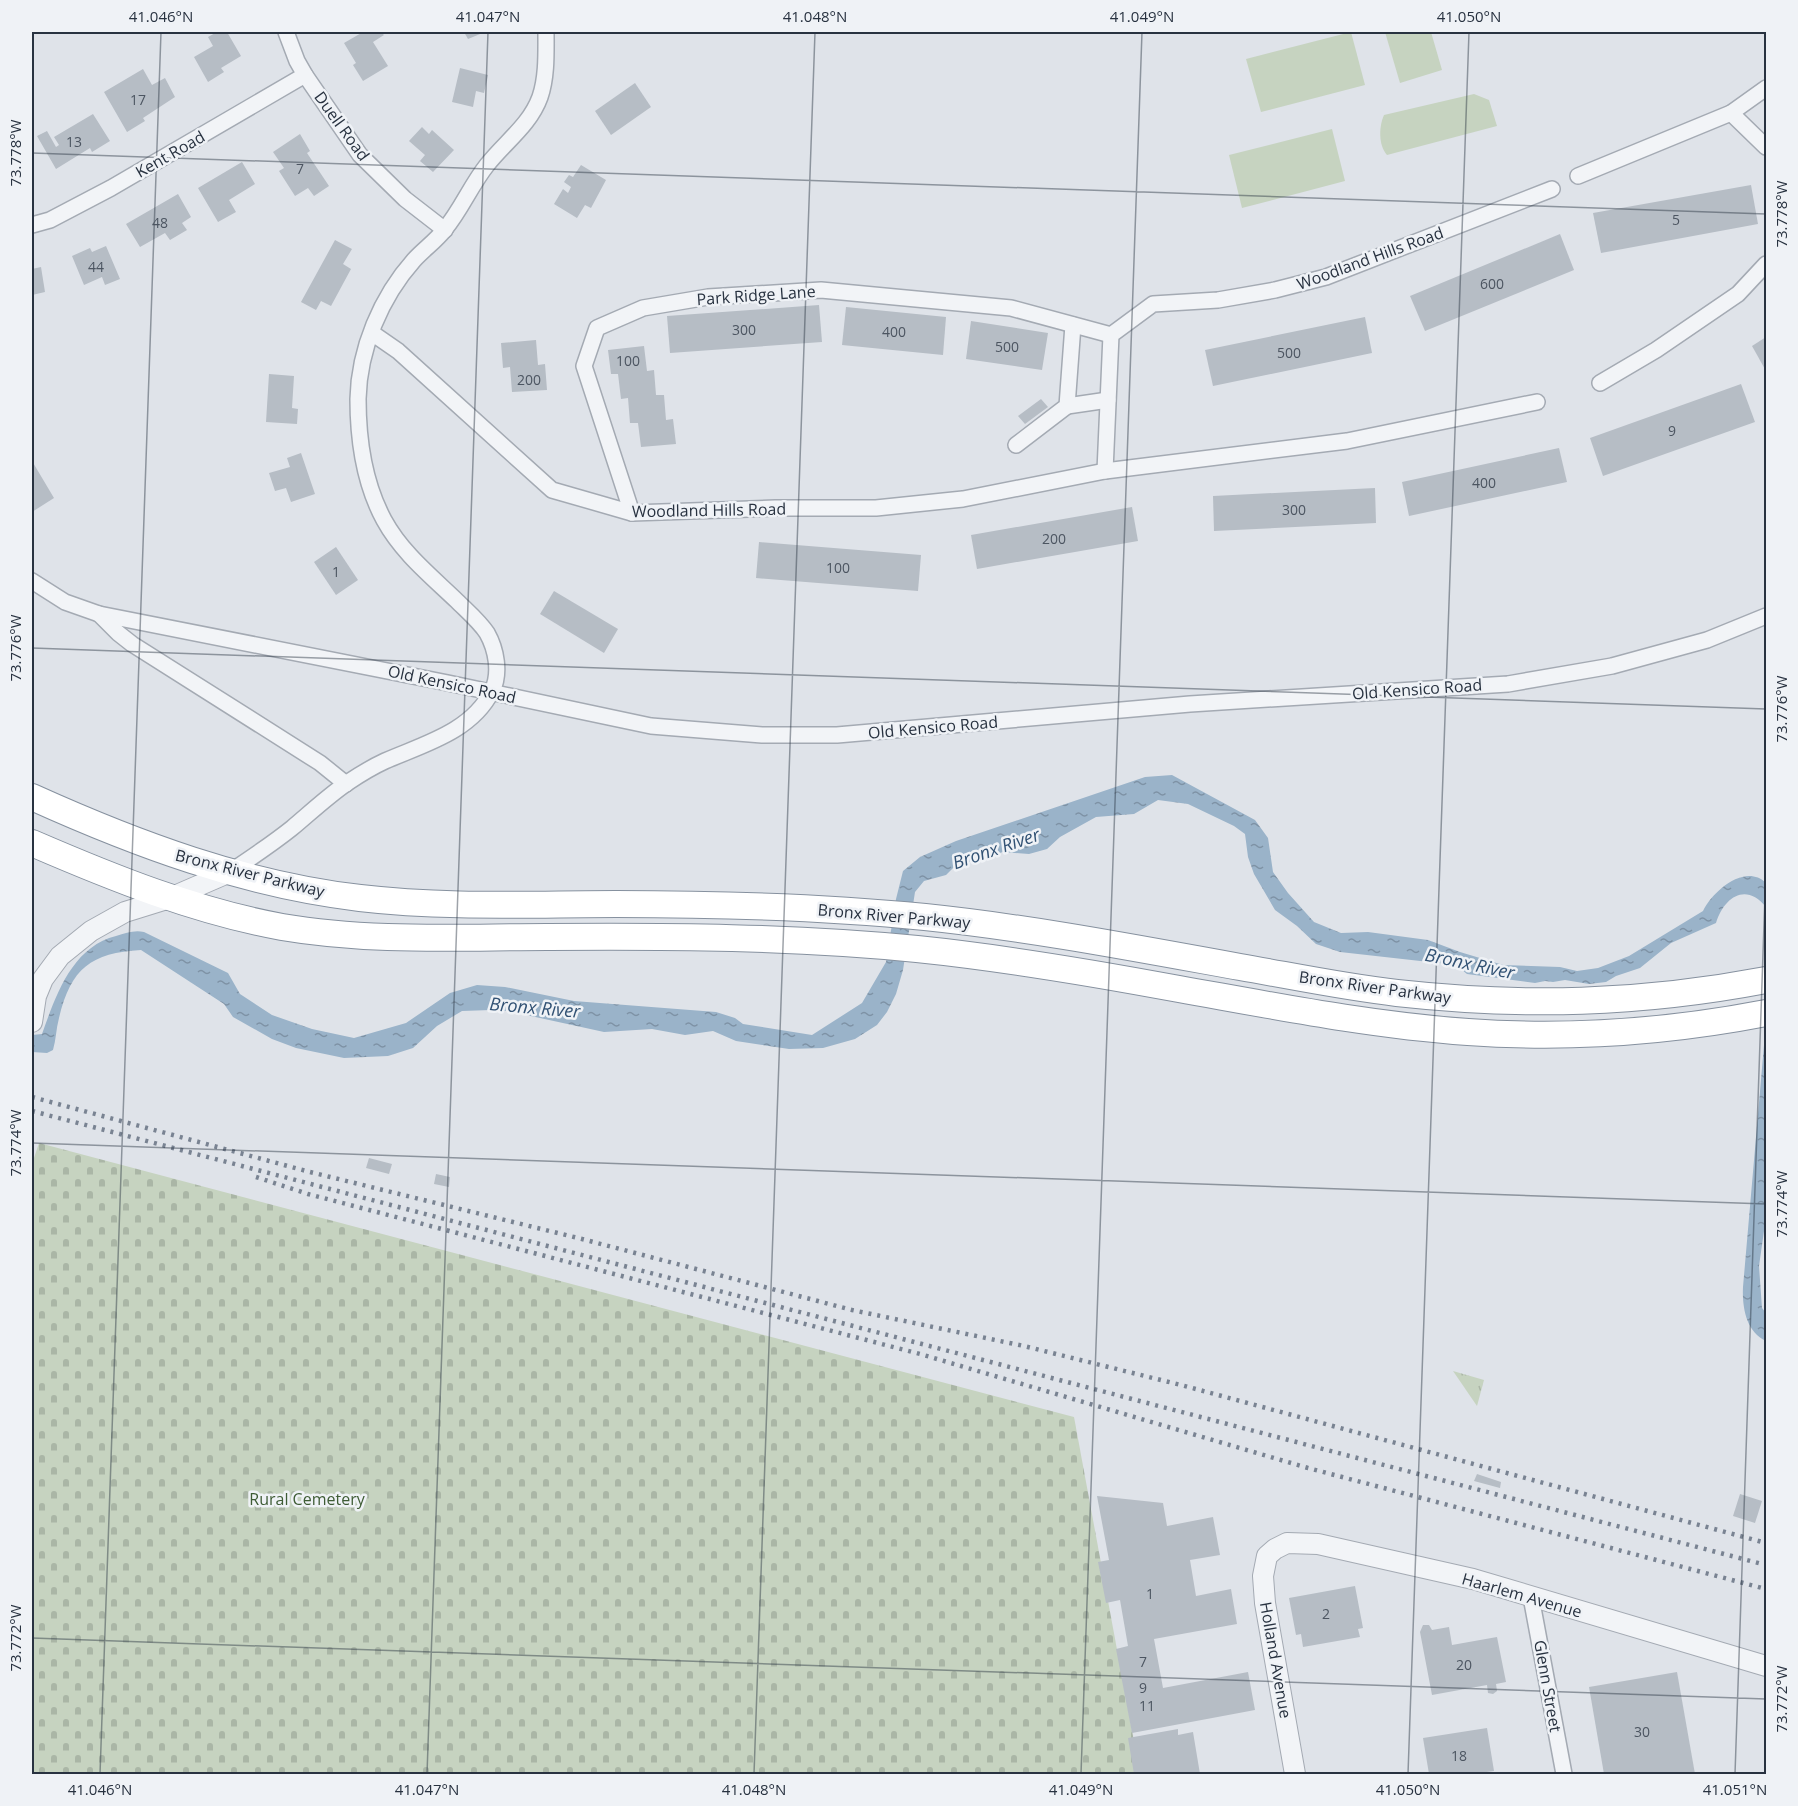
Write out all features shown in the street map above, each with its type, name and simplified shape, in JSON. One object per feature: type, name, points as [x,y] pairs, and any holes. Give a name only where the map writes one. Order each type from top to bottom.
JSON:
[{"type":"highway","name":"Bronx River Parkway","points":[[32,797],[132,839],[230,872],[323,893],[394,901],[466,904],[718,905],[924,917],[1077,937],[1359,988],[1467,999],[1539,1003],[1610,1001],[1681,994],[1760,981]]},
{"type":"highway","name":"Bronx River Parkway","points":[[32,843],[170,898],[250,921],[321,932],[357,935],[716,937],[871,945],[1072,970],[1356,1020],[1463,1032],[1535,1035],[1606,1033],[1680,1027],[1756,1015]]},
{"type":"street","name":"Duell Road","points":[[286,32],[305,75],[360,155],[405,199],[445,230]]},
{"type":"street","points":[[32,1020],[36,996],[43,979],[60,956],[91,931],[125,912],[170,898],[230,872],[264,850],[346,784],[383,762],[425,746],[470,720],[491,692],[495,683],[496,663],[488,635],[479,622],[409,555],[384,520],[371,490],[363,459],[358,415],[361,366],[380,310],[394,286],[414,260],[445,230],[486,166],[526,122],[540,96],[545,67],[546,32]]},
{"type":"street","name":"Kent Road","points":[[32,225],[50,220],[111,189],[305,75]]},
{"type":"street","points":[[1578,176],[1731,113],[1767,88]]},
{"type":"street","points":[[1731,113],[1767,147]]},
{"type":"street","name":"Woodland Hills Road","points":[[1111,334],[1153,304],[1218,300],[1275,290],[1326,277],[1552,189]]},
{"type":"street","points":[[1600,383],[1654,352],[1738,294],[1767,264]]},
{"type":"street","name":"Park Ridge Lane","points":[[632,513],[584,366],[597,328],[643,308],[708,297],[822,290],[1011,308],[1111,334]]},
{"type":"street","points":[[1066,406],[1073,325]]},
{"type":"street","name":"Woodland Hills Road","points":[[372,333],[398,351],[552,489],[632,513],[775,508],[876,508],[963,499],[1106,471],[1347,441],[1537,402]]},
{"type":"street","points":[[1106,471],[1111,334]]},
{"type":"street","points":[[1016,445],[1066,406],[1108,400]]},
{"type":"street","name":"Old Kensico Road","points":[[32,581],[65,602],[99,614],[651,726],[762,735],[837,735],[1190,704],[1508,684],[1612,666],[1707,640],[1767,616]]},
{"type":"street","name":"Old Kensico Road","points":[[99,614],[132,644],[320,763],[346,784]]},
{"type":"street","name":"Haarlem Avenue","points":[[1275,1549],[1287,1543],[1318,1544],[1473,1579],[1767,1666]]},
{"type":"street","name":"Holland Avenue","points":[[1275,1549],[1267,1557],[1263,1576],[1265,1603],[1296,1774]]},
{"type":"street","name":"Glenn Street","points":[[1531,1597],[1564,1774]]},
{"type":"green space","points":[[1351,32],[1365,85],[1261,112],[1246,59]]},
{"type":"green space","points":[[1385,32],[1431,32],[1442,70],[1400,83]]},
{"type":"green space","points":[[1474,94],[1489,100],[1497,126],[1387,155],[1384,151],[1380,135],[1384,115]]},
{"type":"green space","points":[[1332,129],[1345,181],[1242,208],[1229,155]]},
{"type":"green space","name":"Rural Cemetery","points":[[39,1143],[1074,1417],[1140,1774],[32,1774],[32,1164]]},
{"type":"green space","points":[[1453,1371],[1484,1380],[1477,1406]]},
{"type":"water","name":"Bronx River","points":[[1172,775],[1255,820],[1268,838],[1273,872],[1288,893],[1314,922],[1341,933],[1368,932],[1428,940],[1503,965],[1560,967],[1577,971],[1598,968],[1629,956],[1703,911],[1714,895],[1739,878],[1749,876],[1766,883],[1766,907],[1751,895],[1736,896],[1724,906],[1716,923],[1671,943],[1640,968],[1606,982],[1589,984],[1565,980],[1535,983],[1467,974],[1456,965],[1340,952],[1316,944],[1275,910],[1254,874],[1248,857],[1245,834],[1234,826],[1188,804],[1158,800],[1134,814],[1096,817],[1060,837],[1047,849],[1029,854],[1003,852],[955,866],[946,875],[924,881],[915,892],[903,970],[896,994],[887,1012],[877,1025],[855,1039],[823,1048],[789,1049],[736,1041],[713,1031],[685,1035],[652,1029],[604,1032],[508,1011],[491,1010],[462,1011],[437,1026],[413,1048],[388,1056],[344,1058],[296,1048],[272,1039],[233,1017],[224,1004],[141,950],[109,955],[86,966],[77,975],[64,1001],[53,1050],[47,1053],[32,1052],[32,1035],[42,1034],[60,989],[77,962],[88,950],[101,942],[137,931],[144,932],[228,973],[240,994],[272,1015],[312,1029],[354,1038],[406,1023],[450,993],[477,985],[505,987],[574,1001],[716,1012],[735,1018],[743,1024],[812,1035],[862,1003],[886,962],[903,871],[920,857],[956,841],[1145,777]]},
{"type":"water","points":[[1766,1036],[1766,1217],[1759,1266],[1762,1308],[1766,1313],[1766,1341],[1754,1332],[1747,1318],[1743,1287]]},
{"type":"building","points":[[217,32],[227,32],[241,56],[221,68],[224,72],[208,82],[194,57],[213,46],[208,37]]},
{"type":"building","points":[[363,32],[381,32],[384,35],[373,42],[388,66],[363,81],[344,43]]},
{"type":"building","points":[[464,32],[485,32],[468,39]]},
{"type":"building","points":[[460,68],[488,75],[484,93],[476,91],[473,107],[452,102]]},
{"type":"building","points":[[143,69],[152,85],[165,78],[175,97],[143,118],[145,121],[127,132],[104,92]]},
{"type":"building","points":[[635,83],[651,107],[611,135],[595,111]]},
{"type":"building","points":[[93,114],[110,141],[92,152],[90,148],[56,169],[37,136],[47,131],[56,147],[59,145],[54,137]]},
{"type":"building","points":[[422,127],[429,134],[432,130],[454,150],[433,172],[420,161],[425,155],[409,141]]},
{"type":"building","points":[[300,134],[310,151],[307,153],[329,186],[314,196],[308,188],[295,196],[279,171],[284,168],[273,152]]},
{"type":"building","points":[[242,162],[255,184],[229,200],[236,212],[218,222],[198,188]]},
{"type":"building","points":[[581,165],[606,180],[591,208],[585,205],[577,218],[554,204],[563,189],[568,193],[571,187],[564,182],[569,175],[573,177]]},
{"type":"building","points":[[1751,185],[1758,224],[1601,253],[1593,213]]},
{"type":"building","points":[[178,194],[191,217],[182,223],[187,230],[170,240],[165,233],[140,247],[126,224]]},
{"type":"building","points":[[1560,234],[1574,270],[1425,331],[1410,296]]},
{"type":"building","points":[[335,240],[352,249],[343,264],[351,269],[331,306],[321,301],[316,310],[301,302]]},
{"type":"building","points":[[106,246],[120,279],[105,285],[102,277],[84,285],[72,256],[90,248],[92,252]]},
{"type":"building","points":[[41,267],[45,292],[32,295],[32,269]]},
{"type":"building","points":[[819,305],[822,342],[670,353],[667,316]]},
{"type":"building","points":[[846,307],[946,317],[943,355],[842,345]]},
{"type":"building","points":[[1365,317],[1372,353],[1213,386],[1205,350]]},
{"type":"building","points":[[971,321],[1048,333],[1042,370],[966,359]]},
{"type":"building","points":[[1766,337],[1766,371],[1752,346]]},
{"type":"building","points":[[536,340],[538,365],[545,364],[547,390],[512,392],[510,367],[503,368],[501,343]]},
{"type":"building","points":[[644,346],[647,371],[654,370],[656,395],[664,395],[666,420],[673,419],[676,444],[641,447],[638,423],[630,423],[628,398],[621,399],[618,374],[611,374],[608,350]]},
{"type":"building","points":[[269,374],[294,376],[292,408],[298,409],[297,424],[266,422]]},
{"type":"building","points":[[1741,384],[1755,422],[1603,476],[1590,438]]},
{"type":"building","points":[[1041,399],[1048,407],[1025,424],[1018,416]]},
{"type":"building","points":[[1559,448],[1567,482],[1409,516],[1402,482]]},
{"type":"building","points":[[301,453],[315,494],[291,502],[286,488],[275,491],[269,473],[290,467],[287,458]]},
{"type":"building","points":[[32,461],[54,498],[32,512]]},
{"type":"building","points":[[1375,488],[1376,523],[1214,531],[1213,496]]},
{"type":"building","points":[[1132,507],[1138,541],[977,569],[971,535]]},
{"type":"building","points":[[759,542],[921,555],[918,591],[756,578]]},
{"type":"building","points":[[336,547],[358,580],[336,595],[314,562]]},
{"type":"building","points":[[554,591],[618,629],[604,653],[540,614]]},
{"type":"building","points":[[369,1158],[392,1164],[389,1174],[366,1168]]},
{"type":"building","points":[[436,1174],[450,1177],[449,1187],[434,1184]]},
{"type":"building","points":[[1477,1474],[1501,1482],[1500,1488],[1474,1481]]},
{"type":"building","points":[[1740,1494],[1762,1501],[1755,1523],[1733,1516]]},
{"type":"building","points":[[1097,1496],[1163,1503],[1167,1526],[1213,1517],[1220,1555],[1190,1560],[1196,1596],[1231,1589],[1237,1624],[1154,1639],[1163,1688],[1248,1672],[1255,1710],[1132,1733],[1116,1649],[1128,1646],[1120,1600],[1106,1603],[1098,1562],[1109,1560]]},
{"type":"building","points":[[1355,1586],[1363,1628],[1358,1629],[1360,1637],[1303,1647],[1301,1634],[1296,1635],[1289,1598]]},
{"type":"building","points":[[1423,1625],[1429,1625],[1432,1630],[1449,1627],[1452,1645],[1497,1637],[1506,1682],[1496,1684],[1497,1691],[1493,1694],[1488,1693],[1487,1685],[1432,1695],[1420,1632]]},
{"type":"building","points":[[1677,1672],[1695,1774],[1604,1774],[1589,1687]]},
{"type":"building","points":[[1487,1728],[1494,1771],[1472,1774],[1429,1774],[1423,1738]]},
{"type":"building","points":[[1178,1729],[1178,1735],[1193,1732],[1200,1774],[1134,1774],[1128,1738]]},
{"type":"railway","points":[[32,1097],[310,1172],[582,1239],[852,1310],[1024,1346],[1181,1385],[1766,1543]]},
{"type":"railway","points":[[32,1111],[1766,1565]]},
{"type":"railway","points":[[256,1177],[308,1194],[920,1354],[1308,1468],[1766,1589]]}]
